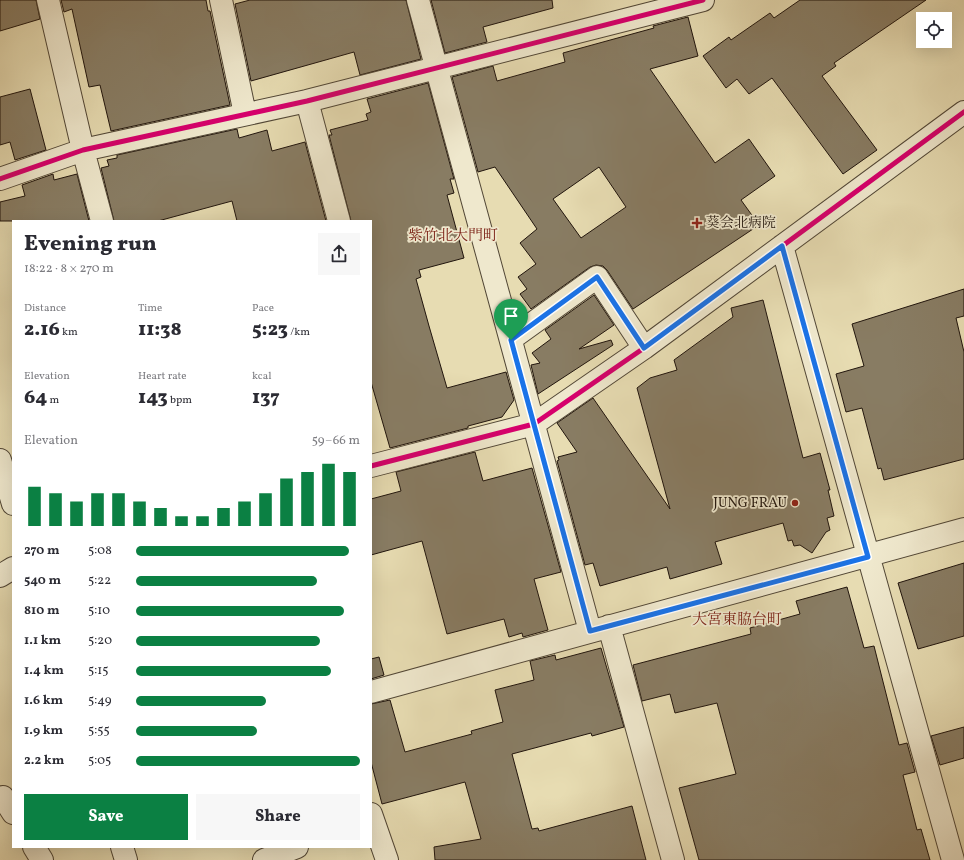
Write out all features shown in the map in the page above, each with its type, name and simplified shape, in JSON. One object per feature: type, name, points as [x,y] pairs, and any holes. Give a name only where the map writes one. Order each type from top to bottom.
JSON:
[{"type":"street","points":[[48,0],[83,150],[102,220]]},
{"type":"street","points":[[221,0],[245,114]]},
{"type":"street","points":[[418,0],[534,424],[673,860]]},
{"type":"street","points":[[0,178],[83,150],[307,101],[703,0]]},
{"type":"street","points":[[307,101],[339,220]]},
{"type":"street","points":[[372,466],[534,424],[644,348],[964,112]]},
{"type":"street","points":[[782,246],[953,860]]},
{"type":"street","points":[[511,340],[597,277],[644,348]]},
{"type":"street","points":[[0,460],[12,501]]},
{"type":"street","points":[[372,692],[599,628],[868,557],[964,529]]},
{"type":"street","points":[[0,576],[12,569]]},
{"type":"street","points":[[372,819],[387,860]]},
{"type":"street","points":[[35,848],[42,860]]},
{"type":"street","points":[[122,848],[126,860]]},
{"type":"street","points":[[264,860],[294,848]]},
{"type":"building","points":[[0,0],[36,0],[40,19],[0,31]]},
{"type":"building","points":[[61,0],[206,0],[208,11],[210,11],[230,105],[111,131],[100,85],[89,87],[72,9],[64,12]]},
{"type":"building","points":[[250,0],[406,0],[421,59],[360,75],[354,52],[251,81],[235,4]]},
{"type":"building","points":[[431,0],[552,0],[553,8],[483,27],[487,42],[445,53]]},
{"type":"building","points":[[800,0],[926,0],[834,63],[836,66],[822,76],[877,150],[843,174],[772,78],[749,94],[737,79],[726,88],[703,56],[729,37],[731,40],[770,13],[774,18]]},
{"type":"building","points":[[688,17],[698,56],[650,69],[715,163],[749,139],[775,176],[741,200],[759,225],[633,309],[607,270],[603,266],[596,265],[590,267],[531,309],[520,294],[527,289],[518,277],[536,264],[520,243],[537,229],[495,167],[478,172],[452,77],[493,66],[497,81],[565,62],[563,53],[654,28],[653,26]],"holes":[[[599,167],[626,207],[581,238],[553,199]]]},
{"type":"building","points":[[428,83],[454,179],[450,179],[454,193],[447,195],[464,258],[419,270],[421,277],[416,279],[447,388],[506,372],[514,400],[502,417],[468,426],[468,428],[390,448],[372,385],[372,220],[351,220],[329,135],[332,135],[330,130],[368,120],[366,114],[371,112],[367,99]]},
{"type":"building","points":[[30,89],[46,150],[15,160],[10,142],[0,145],[0,97]]},
{"type":"building","points":[[237,129],[239,138],[267,130],[272,151],[305,142],[326,220],[237,220],[232,201],[162,220],[114,220],[101,168],[109,166],[107,160],[117,158],[117,155]]},
{"type":"building","points":[[53,174],[54,180],[77,174],[89,220],[0,221],[0,202],[25,196],[22,185]]},
{"type":"building","points":[[964,289],[964,316],[956,318],[964,352],[964,459],[884,480],[881,468],[878,469],[862,408],[846,412],[836,374],[864,366],[852,324]]},
{"type":"building","points":[[594,295],[614,325],[579,349],[611,340],[613,345],[538,394],[531,365],[540,363],[532,353],[551,339],[545,330]]},
{"type":"building","points":[[763,300],[803,458],[820,453],[830,490],[828,490],[834,516],[827,518],[830,530],[826,532],[812,553],[800,545],[794,546],[792,540],[788,541],[783,523],[715,542],[722,564],[670,579],[667,567],[600,586],[593,563],[585,565],[557,461],[559,460],[558,457],[577,452],[557,423],[593,398],[670,509],[637,388],[650,378],[677,370],[674,360],[733,317],[731,308]]},
{"type":"building","points":[[475,452],[483,481],[532,468],[561,572],[534,579],[548,630],[523,637],[522,633],[509,637],[504,619],[447,634],[422,541],[372,555],[372,499],[401,491],[396,472]]},
{"type":"building","points":[[964,563],[964,636],[918,649],[898,583]]},
{"type":"building","points":[[847,587],[864,648],[874,646],[899,745],[907,743],[915,772],[903,775],[917,830],[921,829],[930,860],[699,860],[679,788],[736,774],[717,703],[675,713],[670,694],[642,701],[633,665],[751,634],[750,628],[800,614],[796,601]]},
{"type":"building","points":[[601,648],[624,727],[592,736],[591,733],[512,754],[532,829],[538,828],[539,831],[632,806],[646,860],[435,860],[434,847],[481,839],[465,782],[382,804],[372,766],[372,704],[390,700],[405,752],[472,734],[471,731],[503,722],[495,690],[534,680],[530,661],[555,655],[556,660]]},
{"type":"building","points":[[379,657],[384,675],[372,679],[372,659]]},
{"type":"building","points":[[964,727],[964,758],[940,765],[931,736]]},
{"type":"cycle path","points":[[0,179],[83,150],[307,101],[703,0]]},
{"type":"cycle path","points":[[372,466],[534,424],[644,348],[964,112]]},
{"type":"place","name":"葵会北病院","points":[[697,223]]},
{"type":"place","name":"JUNG FRAU","points":[[795,503]]},
{"type":"district","name":"紫竹北大門町","points":[[453,236]]},
{"type":"district","name":"大宮東脇台町","points":[[737,620]]},
{"type":"route","points":[[782,246],[868,557],[590,631],[511,340],[597,277],[644,348],[782,246]]}]
